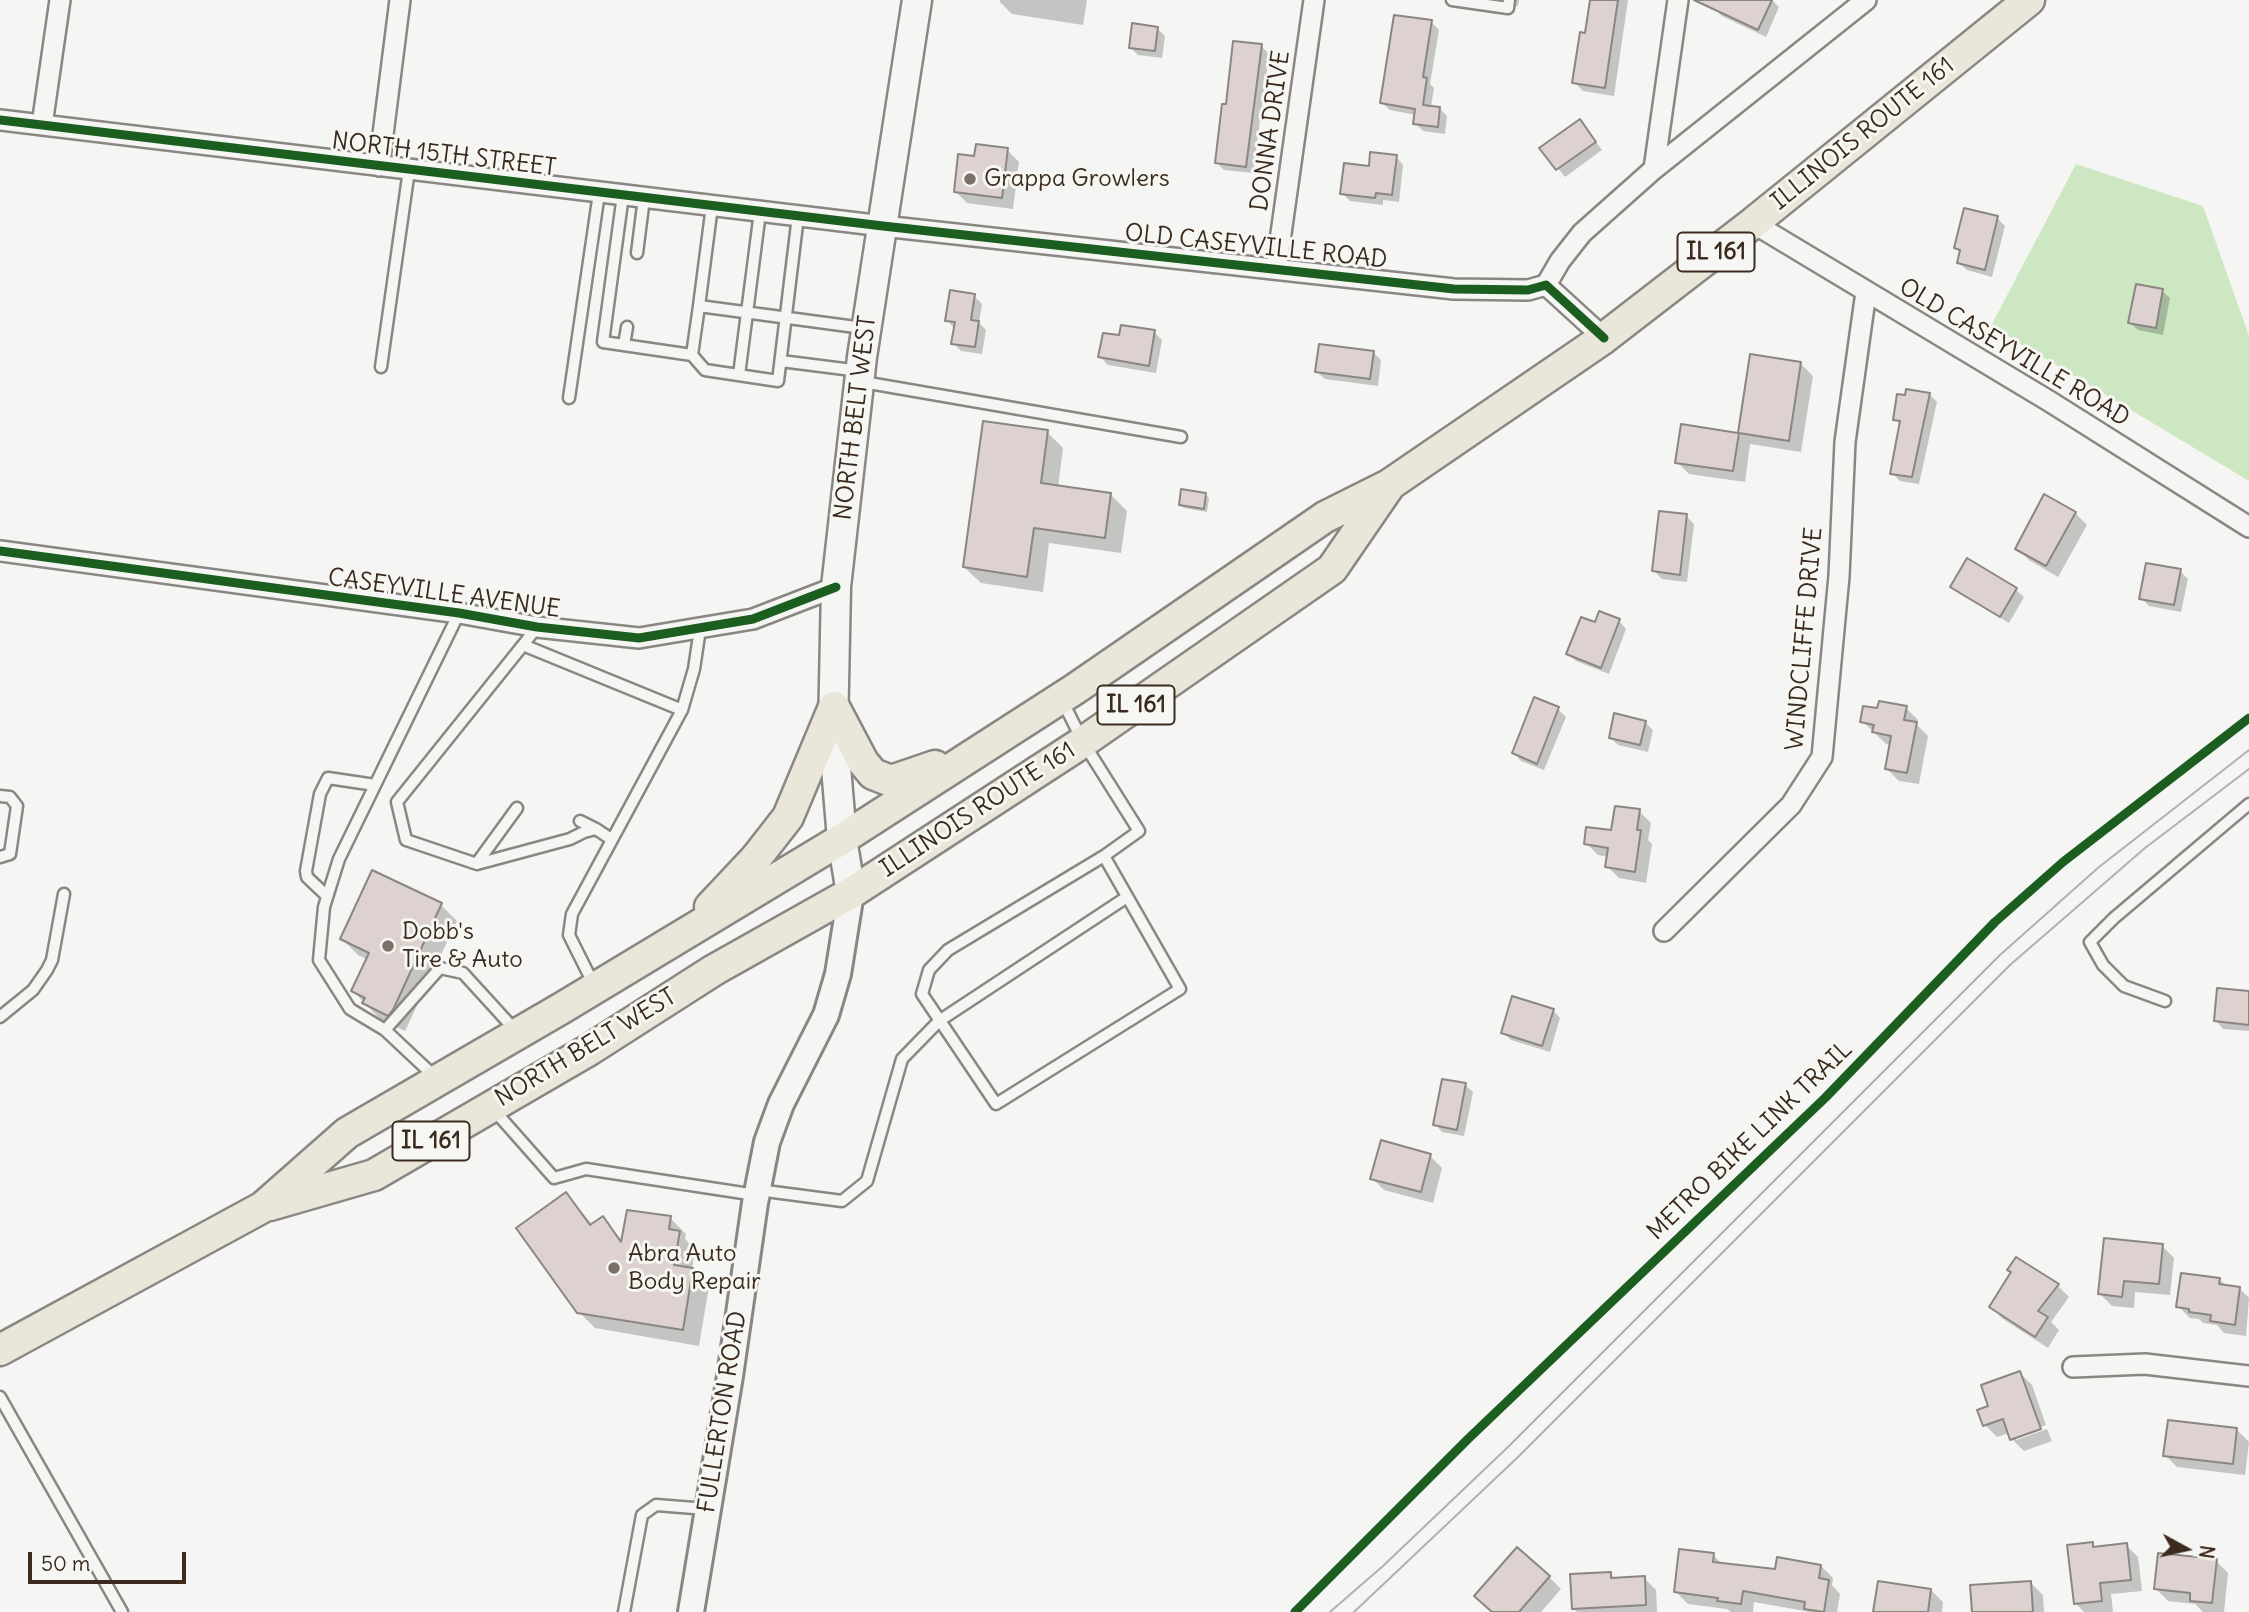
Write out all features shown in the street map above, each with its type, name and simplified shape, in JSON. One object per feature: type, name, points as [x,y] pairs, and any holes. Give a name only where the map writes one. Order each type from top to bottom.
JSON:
[{"type":"main road","name":"NORTH BELT WEST","points":[[0,1350],[263,1207],[374,1175],[589,1050],[713,970],[851,893],[842,839],[833,732],[836,587],[860,376],[917,0]]},
{"type":"main road","name":"ILLINOIS ROUTE 161","points":[[842,839],[1062,698],[1325,517],[1389,485],[1604,338],[1753,223],[2029,0]]},
{"type":"main road","name":"ILLINOIS ROUTE 161","points":[[851,893],[1083,742],[1332,569],[1389,485]]},
{"type":"main road","points":[[834,707],[863,762],[873,774],[891,780],[979,752]]},
{"type":"main road","points":[[686,932],[756,858],[788,817],[834,707]]},
{"type":"main road","name":"NORTH BELT WEST","points":[[263,1207],[347,1133],[842,839]]},
{"type":"street","points":[[42,125],[60,0]]},
{"type":"street","points":[[379,166],[400,0]]},
{"type":"street","name":"DONNA DRIVE","points":[[1276,269],[1314,0]]},
{"type":"street","points":[[1654,169],[1678,0]]},
{"type":"street","points":[[1604,338],[1546,285],[1560,261],[1582,233],[1654,169],[1866,0]]},
{"type":"street","name":"NORTH 15TH STREET","points":[[0,120],[883,226]]},
{"type":"street","name":"OLD CASEYVILLE ROAD","points":[[1753,223],[2049,401],[2249,527]]},
{"type":"street","name":"OLD CASEYVILLE ROAD","points":[[883,226],[1462,290],[1528,290],[1546,285]]},
{"type":"street","name":"WINDCLIFFE DRIVE","points":[[1664,931],[1791,805],[1822,757],[1839,576],[1844,442],[1866,292]]},
{"type":"street","name":"CASEYVILLE AVENUE","points":[[0,551],[459,613],[537,627],[639,638],[753,619],[836,587]]},
{"type":"street","name":"FULLERTON ROAD","points":[[691,1612],[767,1142],[780,1104],[826,1015],[838,974],[851,893]]},
{"type":"street","points":[[2073,1367],[2145,1364],[2249,1376]]},
{"type":"lane","points":[[1452,0],[1508,8],[1509,0]]},
{"type":"lane","points":[[382,367],[409,170]]},
{"type":"lane","points":[[569,398],[599,193]]},
{"type":"lane","points":[[623,195],[603,342],[692,355],[705,370],[778,381],[798,216]]},
{"type":"lane","points":[[637,253],[644,198]]},
{"type":"lane","points":[[692,355],[712,206]]},
{"type":"lane","points":[[739,376],[760,212]]},
{"type":"lane","points":[[699,306],[867,328]]},
{"type":"lane","points":[[624,345],[627,327]]},
{"type":"lane","points":[[780,360],[1181,437]]},
{"type":"lane","points":[[437,1079],[386,1030],[350,1009],[319,960],[324,907],[339,859],[459,613]]},
{"type":"lane","points":[[537,627],[397,802],[406,840],[477,864],[570,839],[596,829]]},
{"type":"lane","points":[[596,987],[569,936],[572,914],[682,710],[694,669],[701,629]]},
{"type":"lane","points":[[523,645],[682,710]]},
{"type":"lane","points":[[1062,698],[1083,742],[1139,831],[1104,856],[947,950],[929,970],[922,995],[996,1104],[1180,989],[1104,856]]},
{"type":"lane","points":[[327,896],[307,877],[306,871],[320,794],[328,778],[375,785]]},
{"type":"lane","points":[[0,796],[10,797],[17,806],[10,854],[0,857]]},
{"type":"lane","points":[[2165,1001],[2124,986],[2103,965],[2090,942],[2114,918],[2249,804]]},
{"type":"lane","points":[[477,864],[517,808]]},
{"type":"lane","points":[[580,821],[611,839]]},
{"type":"lane","points":[[0,1017],[33,990],[47,970],[52,960],[64,894]]},
{"type":"lane","points":[[490,1106],[554,1178],[586,1169],[757,1193],[842,1201],[867,1181],[902,1059],[939,1021],[1127,897]]},
{"type":"lane","points":[[386,1030],[440,968],[463,973],[518,1033]]},
{"type":"lane","points":[[0,1397],[121,1612]]},
{"type":"lane","points":[[624,1612],[642,1516],[656,1505],[708,1509]]},
{"type":"green space","points":[[2076,164],[2203,206],[2249,336],[2249,481],[1991,326]]},
{"type":"building","points":[[1590,0],[1618,0],[1605,88],[1572,83],[1580,32],[1585,33]]},
{"type":"building","points":[[1694,0],[1772,0],[1758,30]]},
{"type":"building","points":[[1394,15],[1432,20],[1423,77],[1427,78],[1423,105],[1440,107],[1438,127],[1413,124],[1415,109],[1380,103]]},
{"type":"building","points":[[1132,23],[1158,27],[1155,51],[1129,48]]},
{"type":"building","points":[[1233,41],[1262,44],[1246,167],[1215,163],[1222,104],[1226,104]]},
{"type":"building","points":[[1580,119],[1596,142],[1556,170],[1539,148]]},
{"type":"building","points":[[976,144],[1008,148],[1002,198],[954,192],[958,154],[974,156]]},
{"type":"building","points":[[1370,152],[1397,155],[1392,195],[1376,193],[1375,198],[1340,194],[1344,163],[1369,166]]},
{"type":"building","points":[[1964,208],[1998,216],[1985,270],[1957,263],[1960,250],[1954,248]]},
{"type":"building","points":[[2136,284],[2163,289],[2156,328],[2128,323]]},
{"type":"building","points":[[950,290],[975,294],[971,320],[979,321],[975,347],[951,344],[955,322],[945,321]]},
{"type":"building","points":[[1121,325],[1155,330],[1149,366],[1098,357],[1103,333],[1119,335]]},
{"type":"building","points":[[1319,344],[1374,351],[1370,379],[1315,372]]},
{"type":"building","points":[[1750,354],[1801,362],[1789,441],[1739,433],[1733,471],[1675,463],[1681,424],[1738,433]]},
{"type":"building","points":[[1906,389],[1930,393],[1912,477],[1890,474],[1900,421],[1893,420],[1897,394],[1905,395]]},
{"type":"building","points":[[983,421],[1048,430],[1041,483],[1111,493],[1105,538],[1034,528],[1027,577],[963,567]]},
{"type":"building","points":[[1181,489],[1206,493],[1204,509],[1179,505]]},
{"type":"building","points":[[2044,494],[2076,512],[2046,566],[2015,549]]},
{"type":"building","points":[[1659,511],[1687,514],[1680,575],[1652,571]]},
{"type":"building","points":[[1967,558],[2017,588],[2000,617],[1950,587]]},
{"type":"building","points":[[2146,563],[2181,569],[2174,605],[2139,599]]},
{"type":"building","points":[[1599,611],[1620,619],[1601,668],[1566,654],[1581,617],[1595,622]]},
{"type":"building","points":[[1534,697],[1559,707],[1537,764],[1512,753]]},
{"type":"building","points":[[1879,701],[1907,706],[1904,720],[1917,722],[1907,773],[1885,769],[1891,736],[1872,732],[1874,725],[1860,722],[1863,706],[1877,708]]},
{"type":"building","points":[[1614,713],[1646,721],[1640,745],[1609,738]]},
{"type":"building","points":[[1615,806],[1640,809],[1637,830],[1641,830],[1635,872],[1605,867],[1608,848],[1584,844],[1586,827],[1611,830]]},
{"type":"building","name":"Dobb's Tire & Auto","points":[[372,870],[442,903],[388,1016],[362,1003],[365,998],[351,991],[369,953],[340,939]]},
{"type":"building","points":[[2217,988],[2249,991],[2249,1025],[2214,1021]]},
{"type":"building","points":[[1512,996],[1554,1009],[1542,1046],[1501,1033]]},
{"type":"building","points":[[1442,1079],[1466,1083],[1457,1130],[1433,1125]]},
{"type":"building","points":[[1381,1140],[1431,1154],[1421,1192],[1370,1179]]},
{"type":"building","points":[[566,1192],[590,1225],[603,1216],[621,1242],[627,1210],[671,1216],[669,1229],[680,1231],[674,1265],[693,1268],[683,1330],[577,1313],[516,1228]]},
{"type":"building","points":[[2104,1238],[2163,1244],[2159,1284],[2124,1281],[2122,1297],[2098,1294]]},
{"type":"building","points":[[2016,1257],[2059,1284],[2038,1311],[2048,1317],[2035,1337],[1989,1307],[2011,1272],[2007,1270]]},
{"type":"building","points":[[2181,1273],[2220,1278],[2219,1284],[2240,1287],[2235,1325],[2210,1321],[2211,1315],[2176,1307]]},
{"type":"building","points":[[2020,1371],[2041,1429],[2010,1440],[2003,1419],[1983,1426],[1977,1410],[1988,1406],[1981,1385]]},
{"type":"building","points":[[2168,1420],[2237,1428],[2233,1464],[2163,1456]]},
{"type":"building","points":[[2093,1542],[2093,1547],[2127,1543],[2131,1580],[2100,1583],[2102,1601],[2074,1604],[2067,1545]]},
{"type":"building","points":[[1517,1547],[1550,1576],[1519,1612],[1492,1612],[1474,1596]]},
{"type":"building","points":[[1679,1549],[1714,1553],[1713,1562],[1775,1569],[1777,1557],[1821,1565],[1819,1578],[1829,1580],[1824,1612],[1804,1609],[1805,1602],[1743,1591],[1741,1604],[1674,1592]]},
{"type":"building","points":[[2158,1553],[2217,1559],[2212,1603],[2190,1601],[2190,1593],[2154,1589]]},
{"type":"building","points":[[1611,1572],[1611,1578],[1645,1576],[1646,1605],[1572,1609],[1570,1574]]},
{"type":"building","points":[[1878,1581],[1931,1589],[1928,1612],[1873,1612]]},
{"type":"building","points":[[2031,1581],[2033,1612],[1972,1612],[1970,1585]]},
{"type":"tram line","points":[[1330,1612],[1383,1566],[1508,1447],[2000,955],[2099,867],[2249,750]]},
{"type":"tram line","points":[[1354,1612],[1517,1458],[2010,965],[2145,848],[2249,769]]},
{"type":"cycle path","points":[[0,120],[883,226],[1454,289],[1528,290],[1546,285],[1604,338]]},
{"type":"cycle path","points":[[0,551],[459,613],[537,627],[639,638],[753,619],[836,587]]},
{"type":"cycle path","name":"METRO BIKE LINK TRAIL","points":[[1295,1612],[1468,1439],[1825,1098],[1995,922],[2063,862],[2249,718]]},
{"type":"place","name":"Grappa Growlers","points":[[970,179]]},
{"type":"place","name":"Dobb's Tire & Auto","points":[[388,946]]},
{"type":"place","name":"Abra Auto Body Repair","points":[[614,1268]]}]
